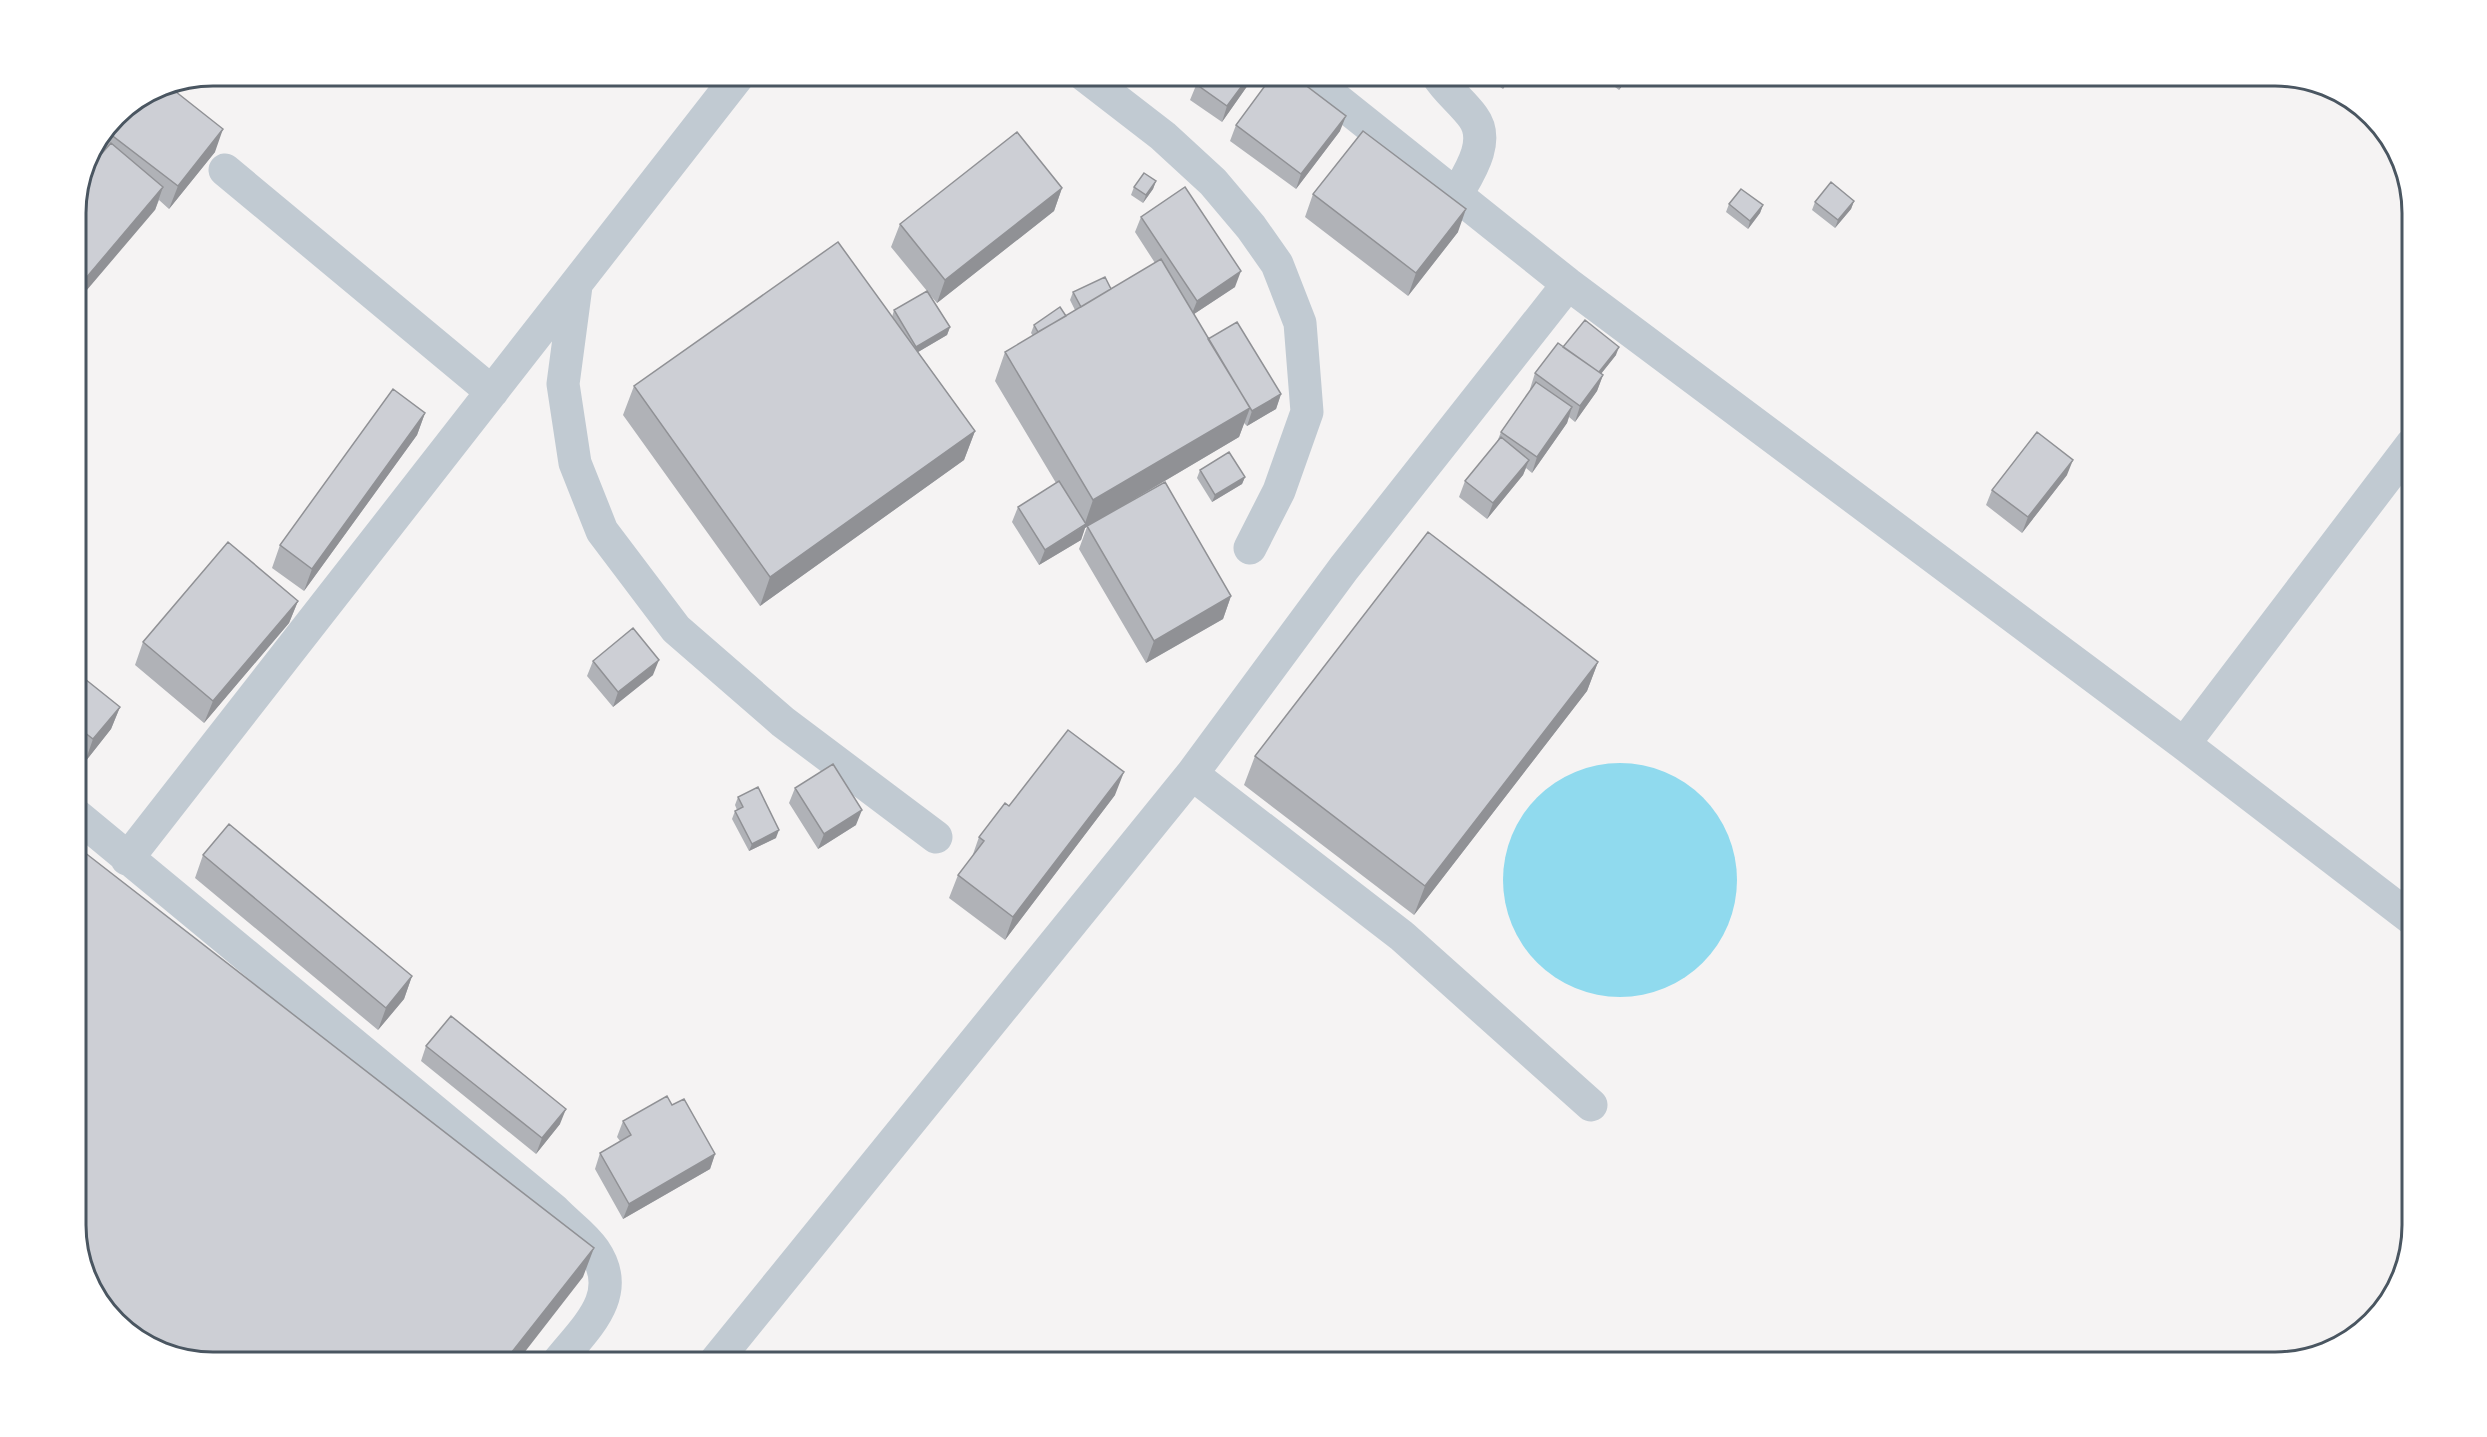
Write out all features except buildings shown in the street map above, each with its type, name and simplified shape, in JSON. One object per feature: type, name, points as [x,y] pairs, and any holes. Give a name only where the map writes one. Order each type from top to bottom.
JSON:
[{"type":"street","points":[[127,859],[730,86]]},
{"type":"street","points":[[1098,86],[1163,136],[1213,182],[1251,227],[1277,264],[1300,323],[1307,412],[1280,492],[1250,548]]},
{"type":"street","points":[[1320,86],[1568,284],[2184,744],[2402,911]]},
{"type":"street","points":[[1446,86],[1474,118],[1480,131],[1478,152],[1456,194]]},
{"type":"street","points":[[225,170],[492,392]]},
{"type":"street","points":[[576,284],[563,384],[575,463],[602,531],[676,629],[783,722],[936,837]]},
{"type":"street","points":[[723,1352],[1192,774],[1344,568],[1568,284]]},
{"type":"street","points":[[2184,744],[2401,458]]},
{"type":"street","points":[[1192,774],[1402,936],[1591,1105]]},
{"type":"street","points":[[86,824],[554,1210],[594,1249],[604,1272],[605,1295],[597,1313],[566,1352]]},
{"type":"water","points":[[1608,763],[1632,763],[1675,776],[1703,797],[1724,825],[1735,857],[1737,880],[1735,903],[1724,935],[1703,963],[1675,984],[1654,992],[1632,997],[1608,997],[1565,984],[1546,971],[1529,954],[1516,935],[1508,914],[1503,892],[1503,868],[1516,825],[1529,806],[1546,789],[1565,776],[1586,768]]}]
